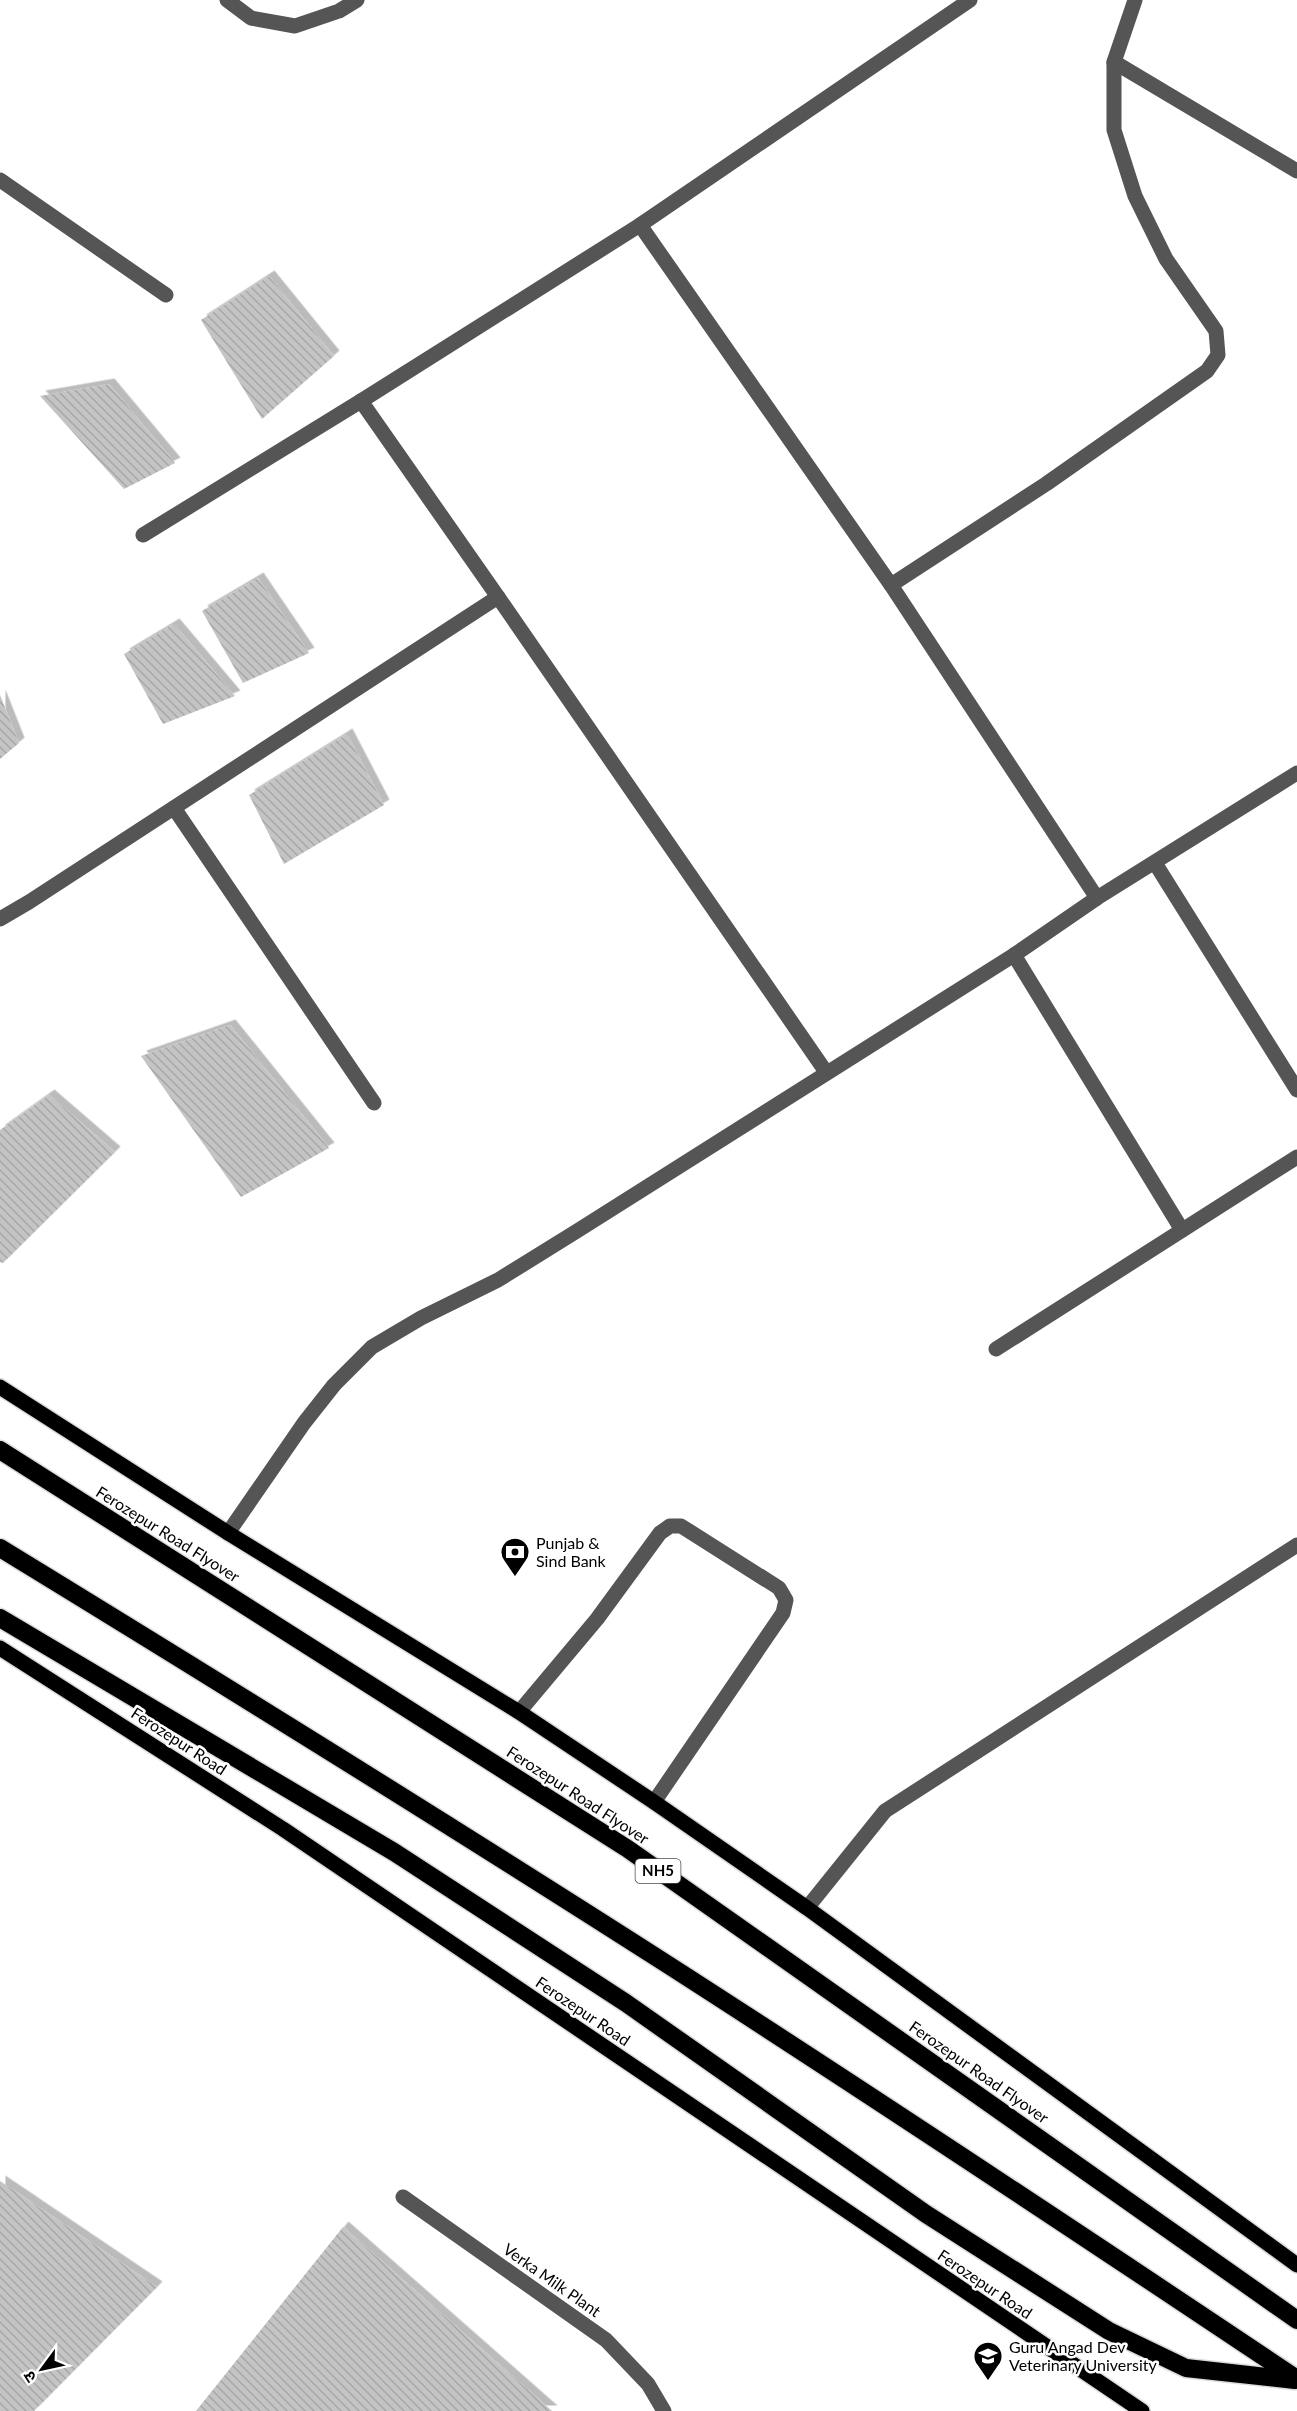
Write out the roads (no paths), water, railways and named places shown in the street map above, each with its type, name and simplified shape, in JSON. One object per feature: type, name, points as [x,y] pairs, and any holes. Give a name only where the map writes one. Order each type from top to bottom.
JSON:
[{"type":"highway","name":"Ferozepur Road Flyover","points":[[0,1450],[628,1849],[1297,2320]]},
{"type":"highway","points":[[0,1548],[302,1733],[670,1966],[1056,2218],[1297,2380]]},
{"type":"highway","points":[[0,1618],[394,1851],[626,2003],[926,2214],[1109,2331],[1186,2368],[1297,2380]]},
{"type":"main road","points":[[0,1387],[228,1533],[519,1712],[654,1802],[807,1908],[1297,2265]]},
{"type":"main road","name":"Ferozepur Road","points":[[0,1648],[283,1829],[1142,2411]]},
{"type":"street","points":[[227,0],[251,18],[295,26],[339,11],[357,0]]},
{"type":"street","points":[[143,535],[362,401],[640,225],[970,0]]},
{"type":"street","points":[[891,585],[1046,484],[1207,371],[1218,355],[1216,331],[1166,259],[1136,196],[1114,130],[1114,62],[1135,0]]},
{"type":"street","points":[[1114,62],[1297,171]]},
{"type":"street","points":[[0,180],[166,294]]},
{"type":"street","points":[[640,225],[891,585],[1097,898]]},
{"type":"street","points":[[362,401],[826,1072]]},
{"type":"street","points":[[0,919],[29,903],[498,597]]},
{"type":"street","points":[[228,1533],[304,1422],[334,1385],[372,1347],[421,1318],[498,1280],[1014,955],[1097,898],[1297,773]]},
{"type":"street","points":[[174,808],[374,1103]]},
{"type":"street","points":[[1155,863],[1297,1090]]},
{"type":"street","points":[[1014,955],[1182,1230]]},
{"type":"street","points":[[996,1349],[1297,1156]]},
{"type":"street","points":[[519,1712],[597,1619],[660,1533],[670,1526],[681,1526],[779,1588],[786,1600],[783,1613],[654,1802]]},
{"type":"street","points":[[807,1908],[885,1812],[1297,1545]]},
{"type":"street","name":"Verka Milk Plant","points":[[403,2197],[606,2340],[648,2385],[664,2411]]},
{"type":"place","name":"Punjab & Sind Bank","points":[[515,1578]]},
{"type":"place","name":"Guru Angad Dev Veterinary University","points":[[988,2382]]}]
